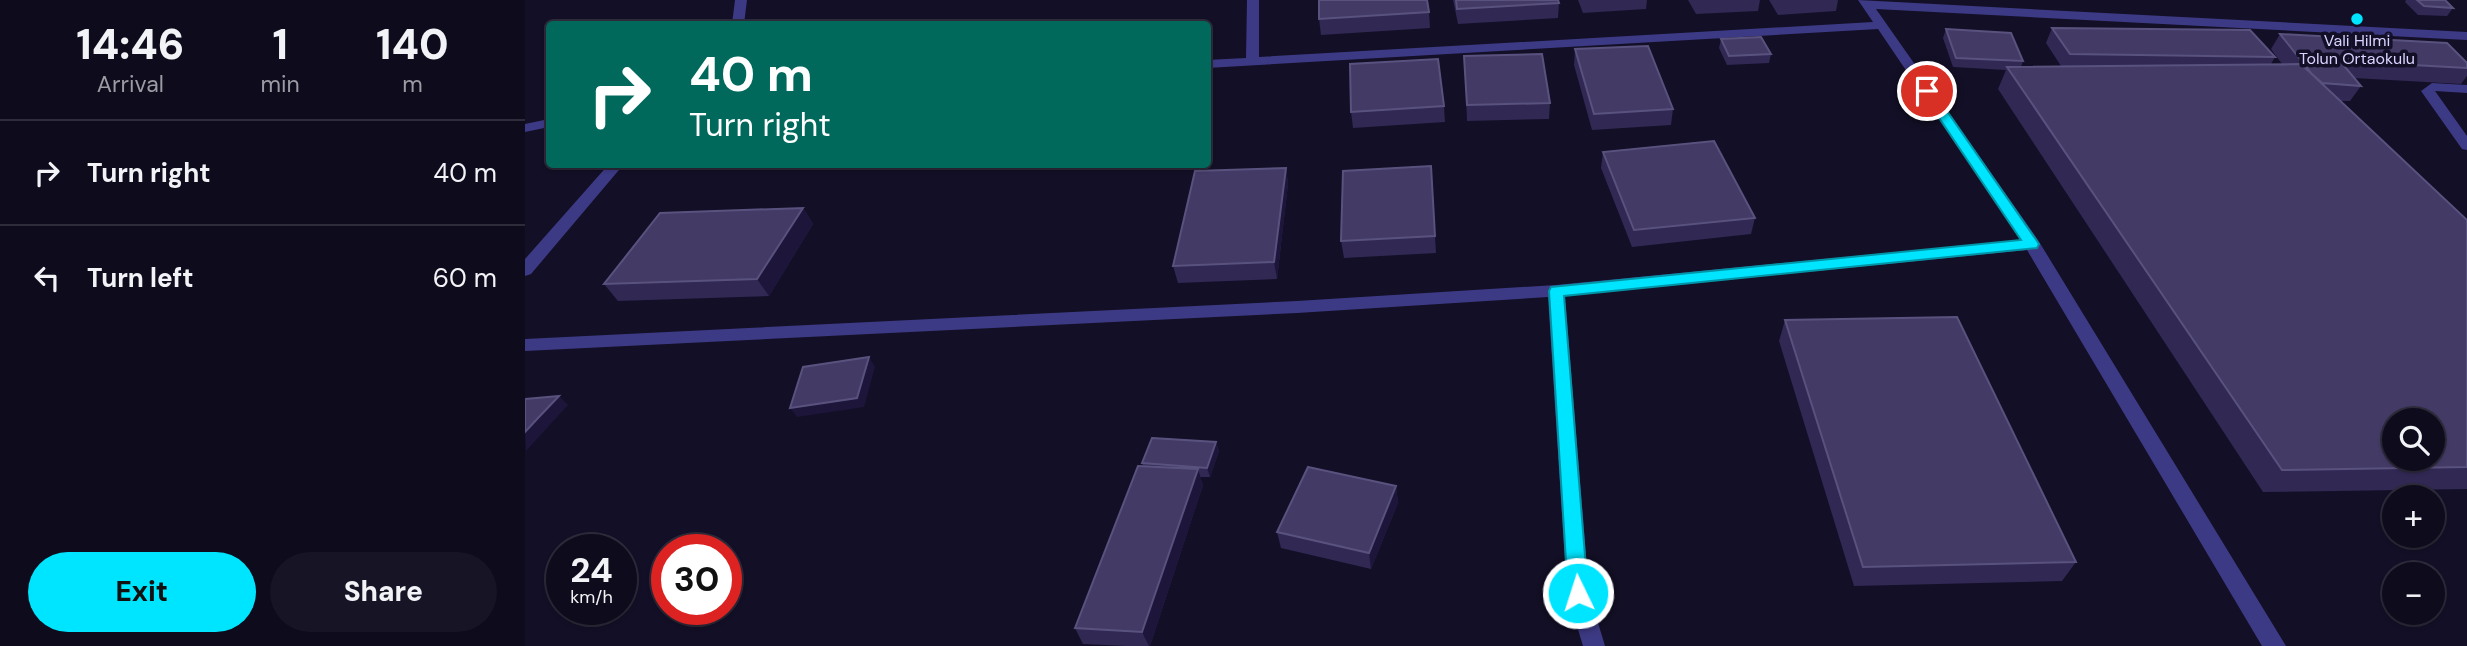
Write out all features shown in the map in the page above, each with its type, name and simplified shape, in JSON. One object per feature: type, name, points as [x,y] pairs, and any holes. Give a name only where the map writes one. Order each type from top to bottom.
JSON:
[{"type":"street","points":[[738,21],[741,0]]},
{"type":"street","points":[[1252,61],[1253,0]]},
{"type":"street","points":[[1865,3],[2032,244],[2275,646]]},
{"type":"street","points":[[1865,3],[2467,36]]},
{"type":"street","points":[[1211,64],[1882,25]]},
{"type":"street","points":[[2467,89],[2432,87],[2428,91],[2467,146]]},
{"type":"street","points":[[525,128],[546,124]]},
{"type":"street","points":[[525,270],[614,168]]},
{"type":"street","points":[[525,345],[1311,306],[1556,291],[2032,244]]},
{"type":"street","points":[[1556,291],[1578,593],[1594,646]]},
{"type":"building","points":[[1319,0],[1427,0],[1429,12],[1319,19]]},
{"type":"building","points":[[1456,0],[1558,0],[1559,3],[1457,9]]},
{"type":"building","points":[[2417,0],[2445,0],[2453,8],[2424,6]]},
{"type":"building","points":[[2052,28],[2250,30],[2275,57],[2070,54]]},
{"type":"building","points":[[1946,29],[2011,33],[2023,61],[1956,58]]},
{"type":"building","points":[[2280,34],[2447,43],[2467,63],[2467,68],[2340,61],[2361,86],[2322,83]]},
{"type":"building","points":[[1761,37],[1771,54],[1729,56],[1721,39]]},
{"type":"building","points":[[1648,46],[1673,109],[1594,114],[1575,49]]},
{"type":"building","points":[[1542,54],[1550,103],[1467,105],[1464,56]]},
{"type":"building","points":[[1438,59],[1444,106],[1351,112],[1350,64]]},
{"type":"building","points":[[2301,64],[2467,220],[2467,467],[2445,467],[2445,408],[2382,408],[2382,468],[2282,470],[2007,67]]},
{"type":"building","points":[[1714,141],[1755,218],[1634,230],[1603,152]]},
{"type":"building","points":[[1431,166],[1435,236],[1341,241],[1343,171]]},
{"type":"building","points":[[1286,168],[1274,262],[1173,266],[1195,171]]},
{"type":"building","points":[[803,208],[757,279],[604,284],[660,213]]},
{"type":"building","points":[[1957,317],[2076,562],[1863,567],[1785,320]]},
{"type":"building","points":[[869,357],[857,398],[790,408],[803,367]]},
{"type":"building","points":[[559,396],[539,417],[525,432],[525,399]]},
{"type":"building","points":[[1152,438],[1216,442],[1207,468],[1142,463]]},
{"type":"building","points":[[1138,466],[1198,469],[1142,632],[1075,628]]},
{"type":"building","points":[[1308,467],[1396,486],[1369,553],[1277,532]]},
{"type":"place","name":"Vali Hilmi Tolun Ortaokulu","points":[[2357,19]]},
{"type":"route","points":[[1578,593],[1556,291],[2032,244],[1927,91]]}]
